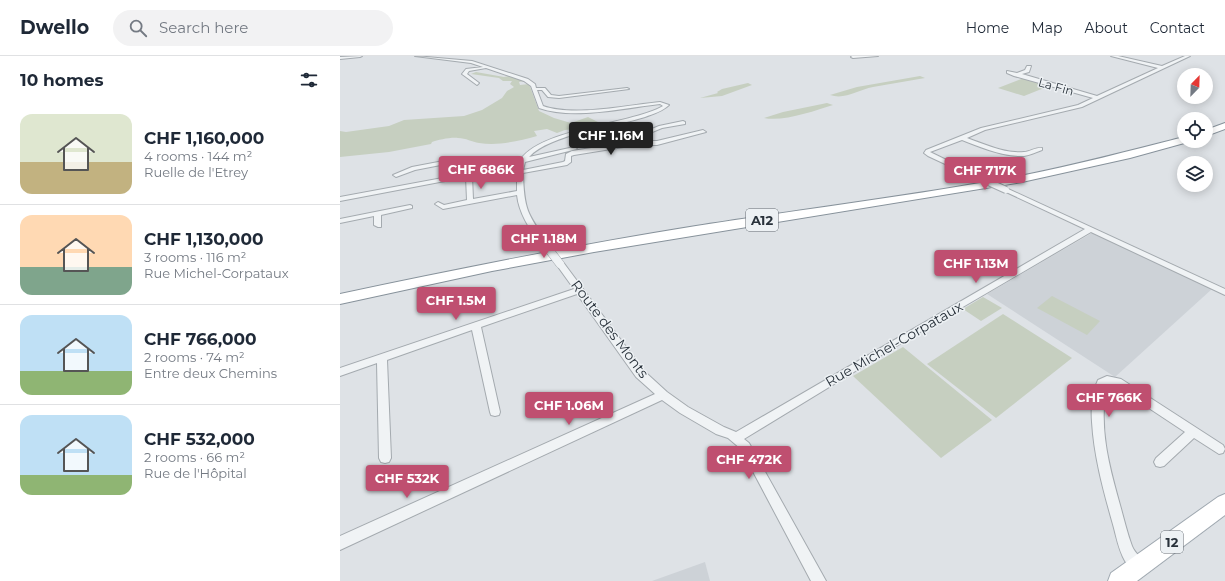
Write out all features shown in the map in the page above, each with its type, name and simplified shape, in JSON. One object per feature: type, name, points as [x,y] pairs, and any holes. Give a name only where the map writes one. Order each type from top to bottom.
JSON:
[{"type":"highway","points":[[1213,126],[1225,122]]},
{"type":"highway","points":[[1213,130],[1225,126]]},
{"type":"highway","name":"A12","points":[[340,294],[487,262],[607,240],[1026,174],[1115,155],[1177,138]]},
{"type":"highway","name":"A12","points":[[340,299],[486,268],[608,245],[1031,177],[1121,158],[1177,142]]},
{"type":"main road","name":"12","points":[[1120,581],[1225,503]]},
{"type":"street","points":[[340,58],[360,56]]},
{"type":"street","points":[[417,56],[464,61],[528,81],[532,84],[541,107],[550,111],[574,111],[660,103],[667,104],[635,119],[548,142],[533,150],[521,166]]},
{"type":"street","points":[[852,57],[876,56]]},
{"type":"street","points":[[1113,56],[1163,68]]},
{"type":"street","points":[[1130,56],[1153,61]]},
{"type":"street","points":[[1188,56],[1080,106],[983,129],[960,137],[930,150],[927,153],[1225,292]]},
{"type":"street","points":[[477,84],[464,74],[468,70],[487,67]]},
{"type":"street","name":"La Fin","points":[[1016,75],[1027,72],[1030,67]]},
{"type":"street","name":"La Fin","points":[[1008,72],[1097,98]]},
{"type":"street","points":[[534,89],[542,88],[550,96],[558,97],[627,89]]},
{"type":"street","points":[[521,166],[558,152],[616,144],[630,140],[661,127],[683,123]]},
{"type":"street","points":[[340,199],[393,190],[468,174],[521,166],[565,164],[568,162],[568,155],[574,152],[636,143],[657,143],[703,132]]},
{"type":"street","points":[[960,137],[991,148],[1018,154],[1025,154],[1040,150]]},
{"type":"street","points":[[396,175],[414,168],[454,161]]},
{"type":"street","name":"Route des Monts","points":[[521,166],[520,192],[522,210],[526,219],[640,374],[684,410],[736,438],[745,446],[819,581]]},
{"type":"street","points":[[393,190],[398,167]]},
{"type":"street","points":[[468,174],[470,202]]},
{"type":"street","points":[[438,204],[443,207],[520,192]]},
{"type":"street","points":[[340,221],[410,207]]},
{"type":"street","points":[[377,213],[378,225]]},
{"type":"street","name":"Rue Michel-Corpataux","points":[[736,438],[900,340],[1091,229]]},
{"type":"street","points":[[340,372],[579,290]]},
{"type":"street","points":[[476,325],[495,412]]},
{"type":"street","points":[[382,358],[385,458]]},
{"type":"street","points":[[1139,566],[1131,558],[1126,548],[1100,448],[1097,412],[1102,383],[1107,380],[1117,382],[1219,449]]},
{"type":"street","points":[[340,543],[664,395]]},
{"type":"street","points":[[1160,462],[1193,432]]},
{"type":"shaded area","points":[[1092,233],[1212,289],[1115,377],[987,294]]},
{"type":"shaded area","points":[[705,562],[710,581],[652,581]]},
{"type":"green space","points":[[476,72],[504,77],[509,76],[524,81],[519,82],[520,85],[529,84],[539,111],[554,118],[571,123],[588,117],[600,123],[593,127],[565,130],[557,133],[547,129],[534,131],[537,136],[523,140],[494,144],[486,144],[461,138],[452,138],[435,141],[431,144],[389,152],[340,157],[340,131],[346,132],[389,126],[404,120],[464,116],[482,110],[502,98],[507,91],[514,87],[510,84],[512,81],[503,81],[499,78],[471,74]]},
{"type":"green space","points":[[920,76],[925,78],[867,88],[841,96],[830,95],[857,87]]},
{"type":"green space","points":[[1024,78],[1049,86],[1024,96],[998,88]]},
{"type":"green space","points":[[748,83],[752,85],[722,96],[700,98],[718,93],[717,92],[722,89]]},
{"type":"green space","points":[[827,103],[833,105],[789,117],[772,119],[764,118],[783,112]]},
{"type":"green space","points":[[1052,296],[1100,321],[1087,335],[1037,308]]},
{"type":"green space","points":[[983,297],[1002,308],[981,321],[963,309]]},
{"type":"green space","points":[[1003,314],[1072,358],[996,418],[927,364]]},
{"type":"green space","points":[[903,347],[992,420],[941,458],[853,376]]}]
